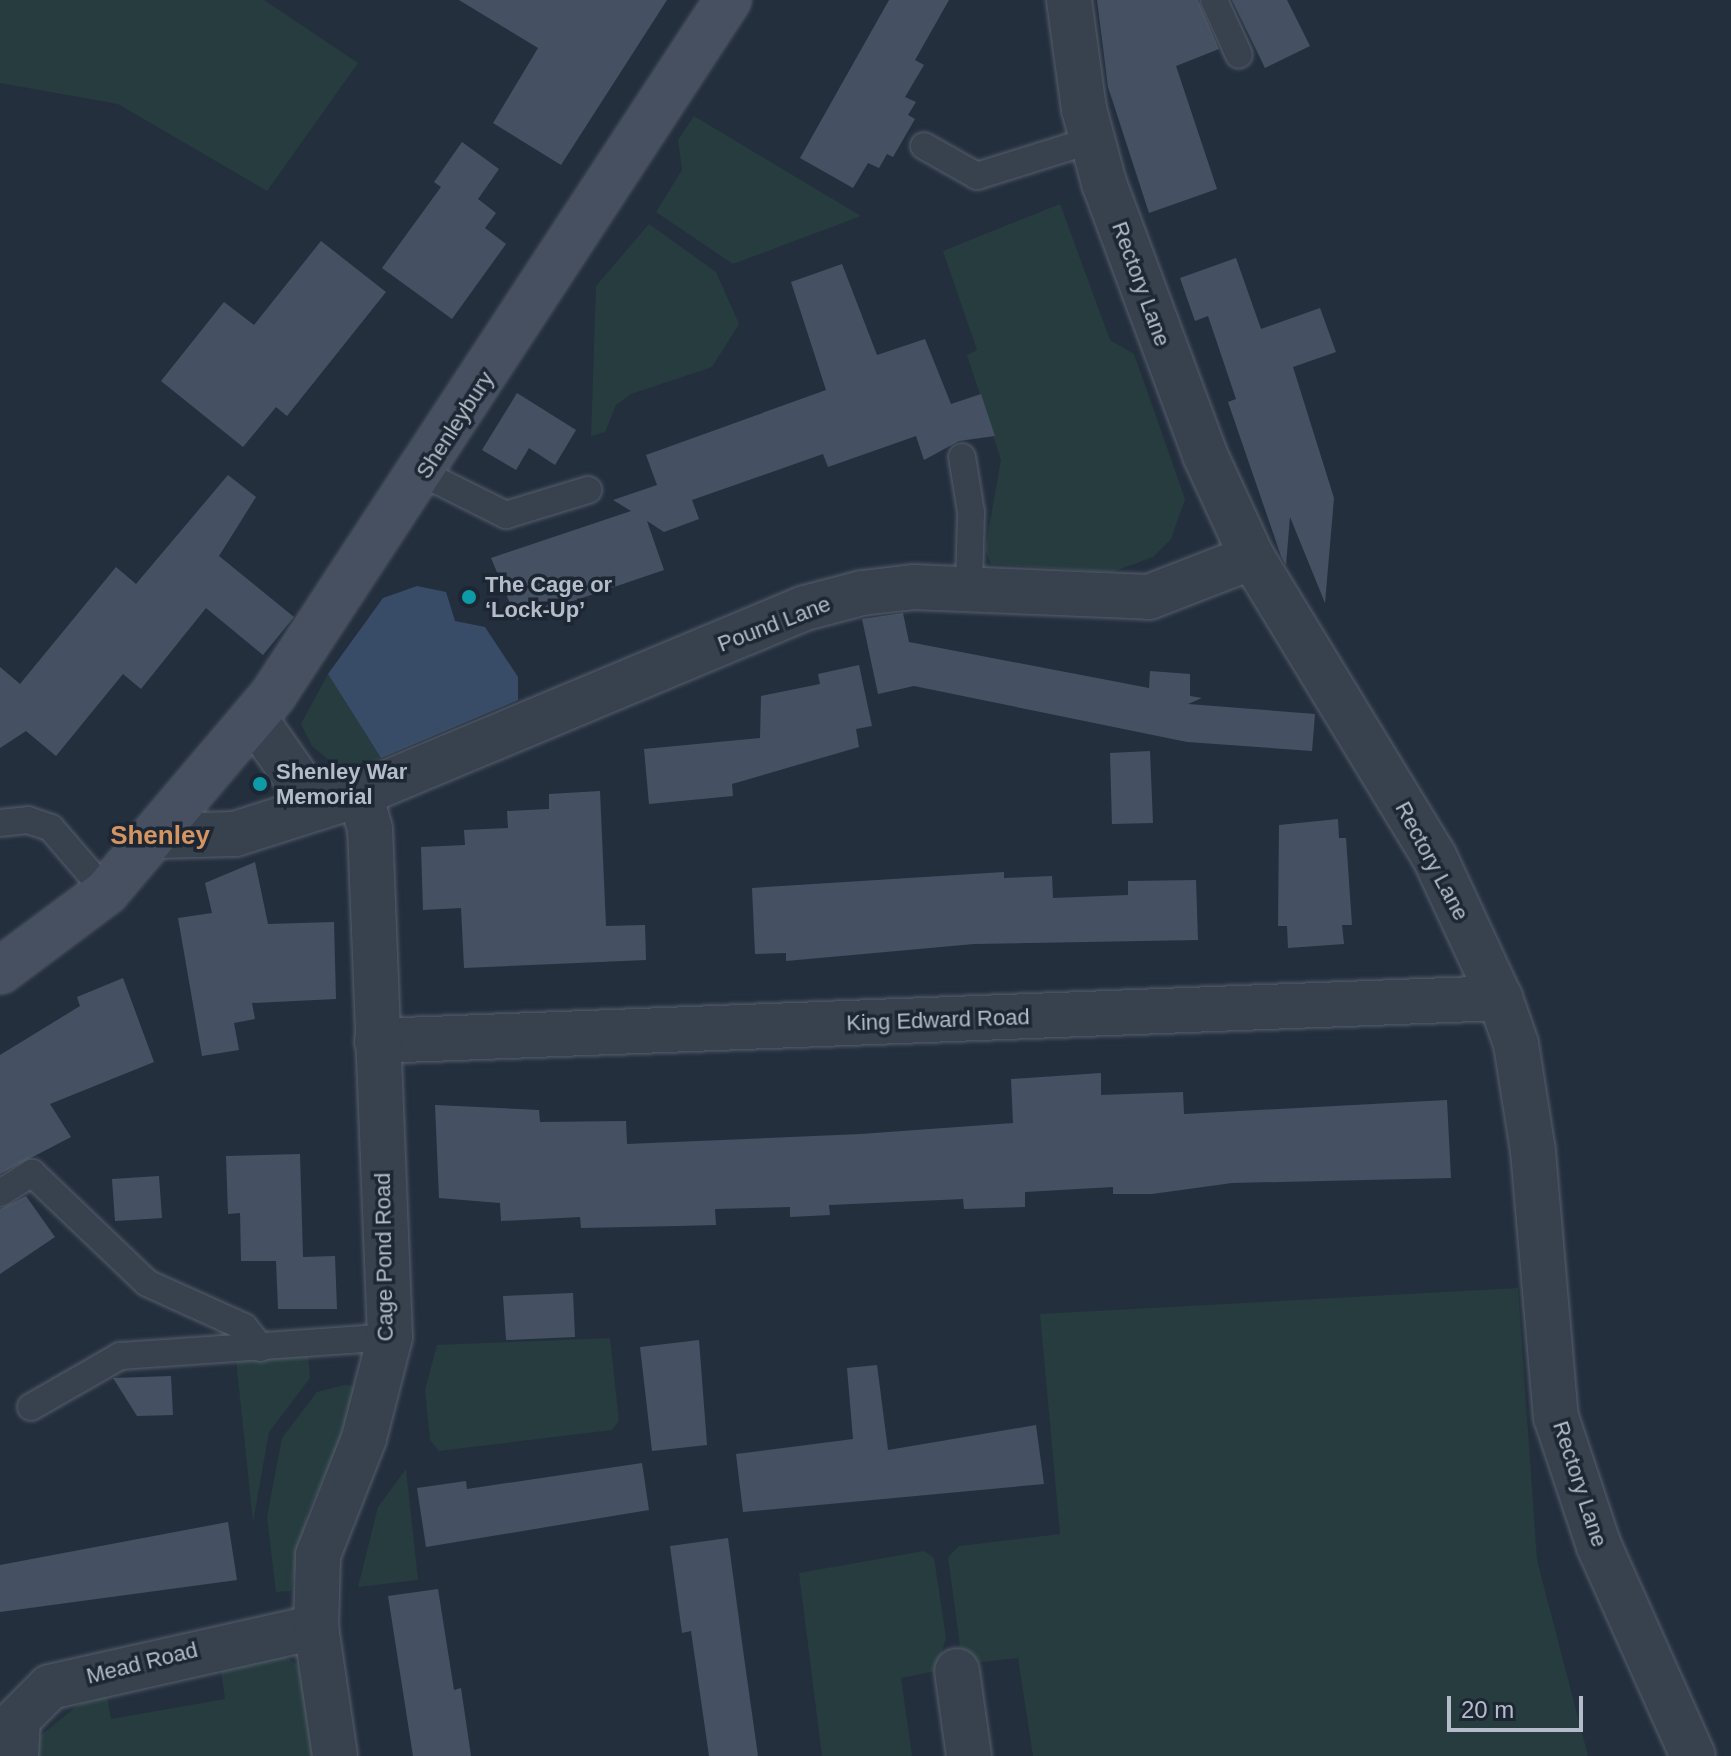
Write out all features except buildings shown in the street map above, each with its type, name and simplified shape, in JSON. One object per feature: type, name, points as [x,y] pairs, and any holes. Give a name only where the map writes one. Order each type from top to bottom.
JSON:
[{"type":"main road","name":"Shenleybury","points":[[0,971],[106,892],[160,836],[255,719],[424,474],[728,0]]},
{"type":"street","name":"Rectory Lane","points":[[1069,0],[1092,140],[1205,455],[1252,557],[1434,856],[1500,998],[1516,1044],[1533,1151],[1556,1417],[1599,1546],[1693,1756]]},
{"type":"street","name":"Pound Lane","points":[[160,836],[235,834],[360,794],[805,608],[913,587],[1149,597],[1252,557]]},
{"type":"street","points":[[255,719],[317,808]]},
{"type":"street","name":"Cage Pond Road","points":[[335,1756],[316,1627],[318,1555],[364,1438],[390,1337],[370,829],[360,794]]},
{"type":"street","name":"King Edward Road","points":[[377,1041],[1500,998]]},
{"type":"street","name":"Mead Road","points":[[16,1756],[18,1719],[50,1687],[316,1627]]},
{"type":"street","points":[[957,1671],[969,1756]]},
{"type":"lane","points":[[1214,0],[1239,55]]},
{"type":"lane","points":[[924,146],[977,176],[1092,140]]},
{"type":"lane","points":[[962,457],[971,512],[969,591]]},
{"type":"lane","points":[[424,474],[506,515],[588,490]]},
{"type":"lane","points":[[0,823],[28,820],[51,828],[106,892]]},
{"type":"lane","points":[[0,1193],[32,1173],[147,1283],[244,1327],[261,1348]]},
{"type":"lane","points":[[31,1407],[120,1356],[390,1337]]},
{"type":"green space","points":[[0,0],[264,0],[358,63],[267,191],[118,104],[0,83]]},
{"type":"green space","points":[[694,116],[861,216],[733,264],[656,212],[682,170],[678,140]]},
{"type":"green space","points":[[1060,204],[1110,340],[1134,354],[1185,499],[1171,539],[1153,557],[1112,572],[991,564],[985,550],[1001,460],[967,355],[977,350],[943,251]]},
{"type":"green space","points":[[649,224],[716,272],[739,324],[712,367],[631,394],[616,405],[605,432],[591,436],[596,286]]},
{"type":"green space","points":[[328,674],[381,758],[344,773],[312,746],[301,724]]},
{"type":"green space","points":[[1518,1288],[1537,1560],[1588,1756],[1033,1756],[1018,1658],[973,1663],[960,1646],[948,1557],[959,1546],[1060,1534],[1040,1314]]},
{"type":"green space","points":[[610,1338],[619,1421],[612,1430],[439,1451],[430,1440],[425,1390],[437,1345]]},
{"type":"green space","points":[[308,1354],[310,1378],[269,1432],[253,1522],[236,1359]]},
{"type":"green space","points":[[345,1385],[360,1387],[359,1404],[308,1511],[291,1591],[276,1592],[267,1517],[282,1438],[317,1392]]},
{"type":"green space","points":[[406,1469],[418,1580],[358,1587],[378,1507]]},
{"type":"green space","points":[[924,1551],[934,1558],[946,1638],[936,1671],[901,1678],[912,1756],[822,1756],[799,1573]]},
{"type":"green space","points":[[274,1649],[301,1667],[318,1756],[32,1756],[41,1735],[78,1705],[107,1696],[111,1719],[225,1699],[221,1670]]},
{"type":"water","points":[[417,586],[446,592],[455,621],[485,627],[518,677],[518,700],[381,758],[328,674],[383,598]]},
{"type":"place","name":"The Cage or ‘Lock-Up’","points":[[469,597]]},
{"type":"place","name":"Shenley War Memorial","points":[[260,784]]},
{"type":"district","name":"Shenley","points":[[160,836]]}]
